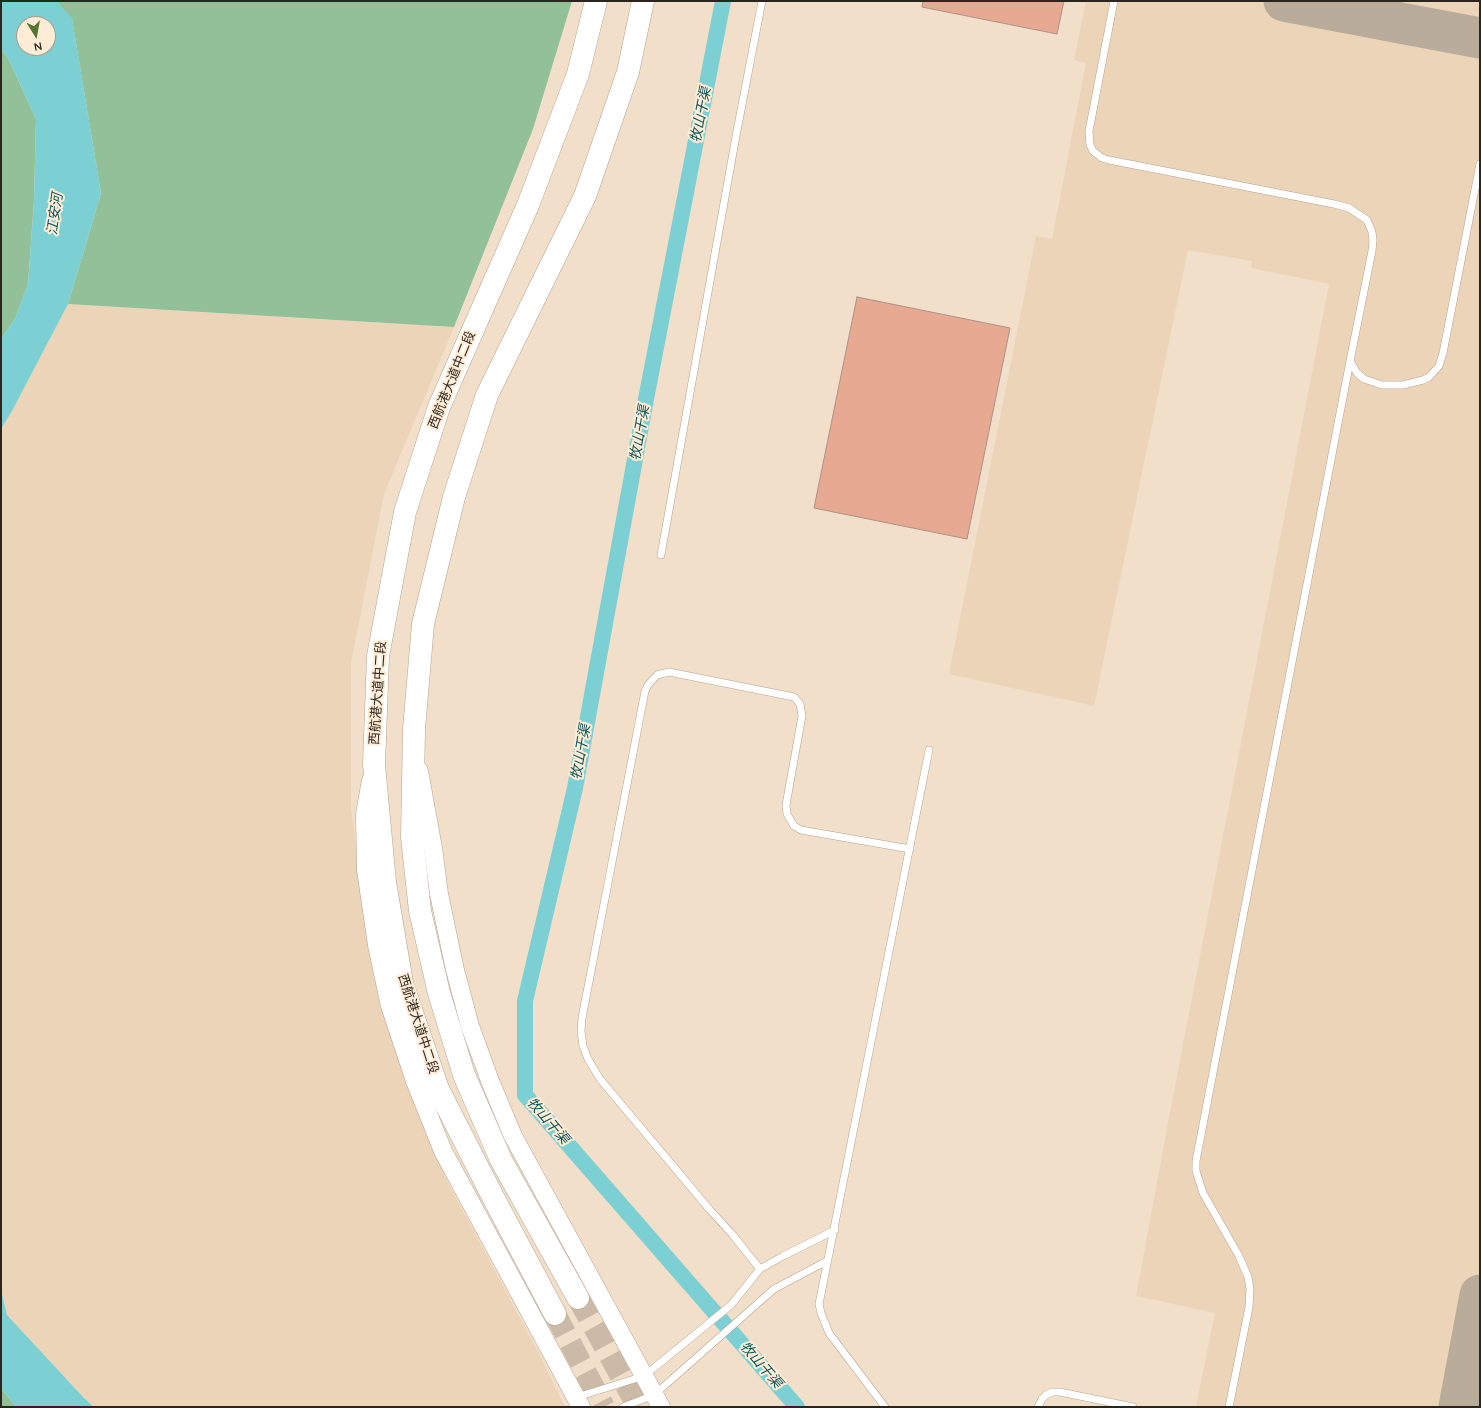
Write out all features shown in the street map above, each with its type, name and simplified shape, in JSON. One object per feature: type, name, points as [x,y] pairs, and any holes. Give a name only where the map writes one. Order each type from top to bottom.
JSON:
[{"type":"main road","name":"西航港大道中二段","points":[[555,1314],[494,1200],[438,1089],[402,983],[385,882],[374,765],[378,656],[405,512],[439,407],[528,205],[575,81],[596,1]]},
{"type":"main road","points":[[578,1298],[500,1160],[464,1075],[439,993],[420,911],[412,837],[414,742],[423,624],[454,496],[487,395],[585,196],[628,72],[643,1]]},
{"type":"street","points":[[414,742],[434,848],[439,894],[455,970],[470,1026],[490,1081],[513,1136],[658,1401]]},
{"type":"street","points":[[374,765],[365,814],[366,870],[377,945],[390,1006],[414,1081],[443,1151],[579,1402]]},
{"type":"lane","points":[[661,556],[734,144],[762,1]]},
{"type":"lane","points":[[1114,1],[1089,131],[1090,145],[1093,151],[1102,158],[1109,160],[1348,208],[1367,220],[1372,232],[1373,240],[1196,1161],[1196,1171],[1203,1193],[1239,1256],[1248,1277],[1250,1289],[1249,1307],[1230,1407]]},
{"type":"lane","points":[[1350,361],[1357,373],[1364,380],[1382,385],[1393,386],[1423,380],[1429,377],[1439,366],[1443,353],[1480,164]]},
{"type":"lane","points":[[760,1269],[600,1079],[588,1059],[583,1046],[581,1031],[582,1018],[645,691],[648,685],[657,675],[669,672],[794,697],[800,704],[802,716],[786,804],[787,814],[794,826],[801,830],[910,849]]},
{"type":"lane","points":[[885,1407],[829,1333],[825,1326],[820,1304],[827,1261],[835,1230],[929,750]]},
{"type":"lane","points":[[579,1402],[644,1376],[731,1305],[760,1269],[835,1230]]},
{"type":"lane","points":[[623,1407],[658,1401],[709,1347],[774,1289],[827,1261]]},
{"type":"lane","points":[[1038,1407],[1046,1395],[1052,1392],[1060,1392],[1133,1407]]},
{"type":"shaded area","points":[[1086,1],[1480,1],[1480,1407],[1196,1407],[1215,1313],[1136,1296],[1329,284],[1251,268],[1252,261],[1188,250],[1094,706],[949,674],[1036,236],[1052,239],[1086,63],[1074,60]]},
{"type":"shaded area","points":[[68,304],[454,327],[384,494],[351,663],[351,809],[378,988],[447,1181],[538,1352],[565,1407],[94,1407],[7,1315],[1,1290],[1,429]]},
{"type":"green space","points":[[56,1],[572,1],[533,129],[454,327],[68,304],[101,193],[72,19]]},
{"type":"green space","points":[[1,49],[8,58],[36,119],[34,201],[28,284],[15,319],[1,339]]},
{"type":"green space","points":[[1,1388],[16,1407],[1,1407]]},
{"type":"water","name":"江安河","points":[[1,1],[56,1],[72,18],[101,193],[68,304],[1,429],[1,339],[15,319],[28,284],[34,201],[36,119],[8,58],[1,49]]},
{"type":"water","points":[[1,1290],[7,1315],[94,1407],[16,1407],[1,1388]]},
{"type":"building","points":[[923,1],[1064,1],[1057,34],[922,7]]},
{"type":"building","points":[[857,297],[1010,328],[967,539],[814,508]]},
{"type":"waterway","name":"牧山干渠","points":[[723,1],[646,399],[575,788],[525,1001],[525,1095],[797,1407]]},
{"type":"taxiway","points":[[1284,1],[1480,38]]},
{"type":"taxiway","points":[[1459,1407],[1480,1295]]},
{"type":"tunnel","points":[[578,1298],[638,1407]]},
{"type":"tunnel","points":[[555,1314],[604,1407]]}]
